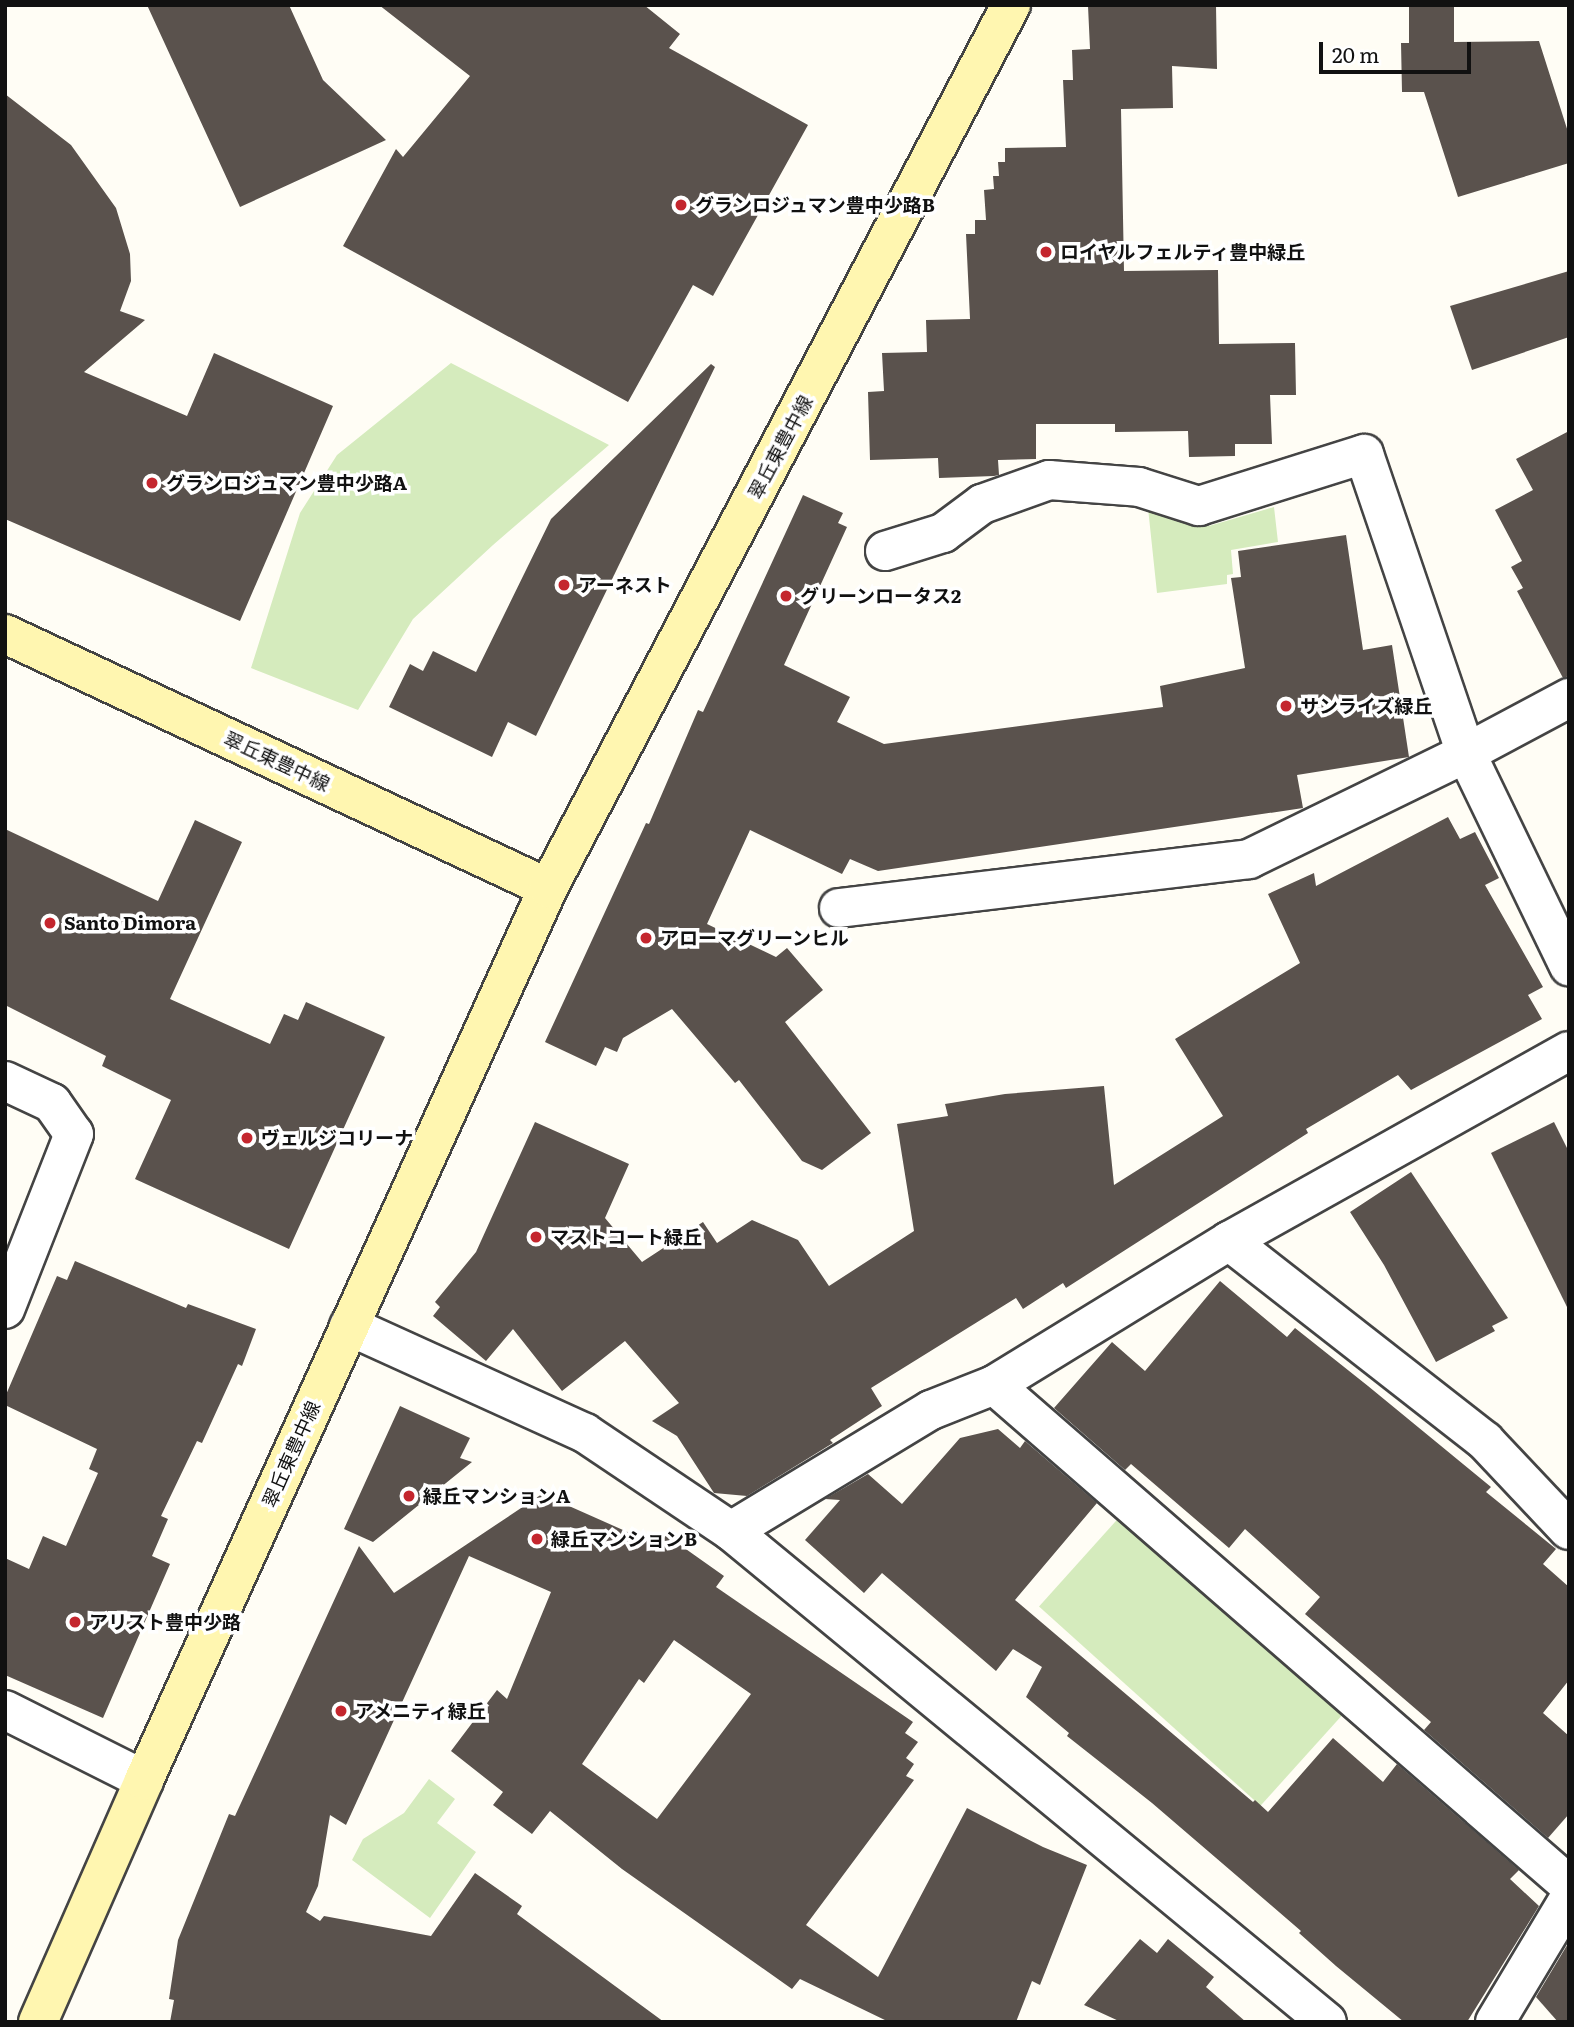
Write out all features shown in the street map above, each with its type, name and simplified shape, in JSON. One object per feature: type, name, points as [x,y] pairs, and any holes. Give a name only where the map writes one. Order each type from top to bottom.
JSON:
[{"type":"street","name":"翠丘東豊中線","points":[[38,2022],[144,1780],[548,888],[1011,5]]},
{"type":"street","points":[[885,551],[943,533],[982,504],[1049,480],[1139,487],[1199,506],[1364,454],[1466,753],[1569,966]]},
{"type":"street","name":"翠丘東豊中線","points":[[5,634],[548,888]]},
{"type":"street","points":[[839,908],[1249,859],[1466,753],[1569,698]]},
{"type":"street","points":[[731,1531],[931,1410],[994,1385],[1229,1241],[1569,1051]]},
{"type":"street","points":[[5,1081],[52,1103],[74,1133],[5,1309]]},
{"type":"street","points":[[1229,1241],[1485,1441],[1569,1530]]},
{"type":"street","points":[[349,1326],[585,1433],[731,1531],[1327,2022]]},
{"type":"street","points":[[994,1385],[1569,1885]]},
{"type":"street","points":[[5,1710],[144,1780]]},
{"type":"street","points":[[1495,2022],[1569,1899]]},
{"type":"green space","points":[[451,363],[609,445],[493,545],[413,619],[358,710],[251,668],[300,513],[337,455]]},
{"type":"green space","points":[[1274,507],[1278,542],[1231,550],[1233,574],[1227,575],[1227,584],[1157,593],[1148,508],[1161,508],[1209,526]]},
{"type":"green space","points":[[1124,1512],[1345,1711],[1260,1806],[1039,1606]]},
{"type":"green space","points":[[429,1779],[455,1799],[437,1823],[476,1852],[430,1918],[352,1860],[363,1839],[404,1813]]},
{"type":"building","points":[[147,5],[289,5],[323,80],[386,140],[240,207]]},
{"type":"building","points":[[379,5],[644,5],[680,34],[669,48],[808,125],[713,296],[693,285],[628,402],[343,246],[396,149],[403,157],[470,76]]},
{"type":"building","name":"ロイヤルフェルティ豊中緑丘","points":[[1216,5],[1217,69],[1172,66],[1173,108],[1121,109],[1124,271],[1218,270],[1219,344],[1295,343],[1296,395],[1270,395],[1272,444],[1235,444],[1235,456],[1189,457],[1188,431],[1115,432],[1115,424],[1036,424],[1036,459],[998,460],[999,475],[939,478],[938,458],[870,460],[868,392],[884,391],[882,353],[927,352],[926,320],[970,319],[966,234],[975,234],[975,220],[986,220],[984,190],[994,189],[993,176],[999,176],[998,162],[1005,162],[1005,148],[1066,147],[1063,80],[1073,80],[1072,50],[1090,49],[1088,6]]},
{"type":"building","points":[[1409,5],[1454,5],[1454,42],[1539,41],[1569,135],[1569,163],[1458,197],[1424,92],[1402,92],[1401,43],[1409,43]]},
{"type":"building","name":"グランロジュマン豊中少路A","points":[[5,94],[71,145],[116,208],[130,254],[131,281],[120,311],[145,320],[84,372],[187,416],[214,353],[333,406],[240,621],[5,519]]},
{"type":"building","points":[[1569,271],[1569,337],[1472,370],[1450,306]]},
{"type":"building","name":"アーネスト","points":[[711,364],[715,367],[536,736],[508,722],[492,757],[389,707],[410,664],[423,671],[433,651],[476,672],[551,519]]},
{"type":"building","points":[[1569,431],[1569,676],[1563,678],[1517,591],[1523,588],[1511,567],[1522,561],[1495,510],[1533,490],[1516,459]]},
{"type":"building","points":[[803,495],[843,513],[838,523],[847,527],[784,665],[850,697],[837,722],[884,744],[1163,707],[1160,686],[1245,668],[1231,578],[1241,577],[1238,551],[1346,535],[1363,650],[1392,645],[1409,757],[1297,775],[1303,808],[878,871],[850,859],[842,874],[750,830],[707,924],[776,957],[787,948],[823,990],[785,1022],[871,1133],[822,1170],[802,1161],[739,1080],[735,1083],[672,1009],[623,1038],[617,1052],[605,1047],[596,1066],[545,1042],[646,823],[649,824],[698,710],[703,712]]},
{"type":"building","points":[[1448,817],[1460,839],[1475,832],[1499,878],[1485,885],[1543,987],[1528,995],[1542,1019],[1411,1090],[1398,1075],[1306,1129],[1308,1133],[1066,1288],[1063,1283],[1023,1309],[1016,1298],[871,1388],[882,1406],[830,1440],[833,1443],[747,1496],[714,1493],[677,1436],[652,1421],[679,1403],[625,1341],[562,1391],[513,1329],[486,1361],[433,1316],[440,1307],[435,1302],[476,1252],[535,1122],[629,1164],[605,1218],[642,1262],[703,1222],[717,1243],[752,1220],[798,1240],[829,1286],[914,1231],[897,1124],[948,1116],[945,1104],[1005,1094],[1104,1086],[1114,1185],[1223,1116],[1175,1039],[1300,963],[1268,894],[1314,873],[1316,886]]},
{"type":"building","points":[[195,820],[242,842],[170,999],[270,1044],[284,1014],[298,1020],[306,1002],[385,1037],[289,1249],[135,1179],[171,1100],[102,1066],[106,1056],[5,1005],[5,829],[158,901]]},
{"type":"building","points":[[1554,1122],[1569,1152],[1569,1311],[1491,1153]]},
{"type":"building","points":[[1411,1172],[1508,1318],[1492,1326],[1495,1331],[1436,1362],[1384,1265],[1350,1212]]},
{"type":"building","points":[[75,1261],[186,1308],[188,1304],[256,1329],[242,1366],[238,1364],[202,1443],[197,1441],[161,1516],[168,1519],[152,1556],[170,1564],[103,1718],[5,1675],[5,1558],[29,1569],[43,1536],[66,1546],[98,1473],[89,1469],[97,1449],[5,1405],[5,1397],[57,1276],[67,1280]]},
{"type":"building","points":[[1220,1281],[1287,1337],[1295,1328],[1368,1386],[1491,1487],[1486,1492],[1556,1549],[1543,1564],[1569,1587],[1569,1680],[1543,1713],[1569,1736],[1569,1814],[1548,1838],[1424,1730],[1431,1722],[1305,1614],[1320,1597],[1245,1529],[1229,1548],[1131,1464],[1125,1470],[1054,1408],[1112,1342],[1145,1371]]},
{"type":"building","name":"緑丘マンションA","points":[[400,1406],[470,1438],[460,1458],[472,1462],[373,1542],[344,1529]]},
{"type":"building","points":[[998,1429],[1020,1448],[1025,1441],[1097,1503],[1015,1600],[1253,1802],[1255,1800],[1268,1812],[1333,1738],[1383,1782],[1397,1764],[1519,1870],[1510,1879],[1539,1906],[1467,2022],[1404,2022],[1336,1966],[1299,1933],[1301,1931],[1152,1803],[1067,1736],[1069,1733],[1026,1697],[1042,1667],[1013,1649],[996,1671],[882,1573],[864,1593],[805,1540],[840,1500],[825,1499],[868,1474],[902,1504],[960,1438]]},
{"type":"building","points":[[542,1494],[659,1546],[666,1535],[724,1576],[716,1587],[913,1722],[905,1733],[918,1742],[906,1758],[914,1764],[906,1776],[914,1780],[806,1925],[878,1977],[967,1808],[1043,1847],[1087,1865],[1040,1985],[1032,1981],[1016,2022],[889,2022],[800,1979],[792,1989],[622,1869],[550,1811],[532,1834],[493,1805],[503,1792],[451,1751],[497,1690],[507,1699],[551,1592],[469,1556],[346,1825],[330,1815],[318,1886],[306,1912],[320,1921],[324,1916],[431,1936],[475,1873],[522,1906],[517,1914],[664,2022],[170,2022],[174,2000],[169,1999],[178,1940],[229,1814],[235,1816],[359,1546],[394,1593]],"holes":[[[674,1640],[751,1694],[657,1819],[582,1764],[639,1679],[644,1683]]]},
{"type":"building","points":[[1140,1939],[1157,1953],[1168,1939],[1214,1977],[1206,1987],[1246,2022],[1121,2022],[1084,2005]]},
{"type":"building","points":[[1569,1942],[1569,2022],[1558,2022],[1536,1997]]},
{"type":"place","name":"グランロジュマン豊中少路B","points":[[681,205]]},
{"type":"place","name":"ロイヤルフェルティ豊中緑丘","points":[[1046,252]]},
{"type":"place","name":"グランロジュマン豊中少路A","points":[[152,483]]},
{"type":"place","name":"アーネスト","points":[[564,585]]},
{"type":"place","name":"グリーンロータス2","points":[[786,596]]},
{"type":"place","name":"サンライズ緑丘","points":[[1286,706]]},
{"type":"place","name":"Santo Dimora","points":[[50,923]]},
{"type":"place","name":"アローマグリーンヒル","points":[[646,938]]},
{"type":"place","name":"ヴェルジコリーナ","points":[[247,1138]]},
{"type":"place","name":"マストコート緑丘","points":[[536,1237]]},
{"type":"place","name":"緑丘マンションA","points":[[409,1496]]},
{"type":"place","name":"緑丘マンションB","points":[[537,1539]]},
{"type":"place","name":"アリスト豊中少路","points":[[75,1622]]},
{"type":"place","name":"アメニティ緑丘","points":[[341,1711]]}]
